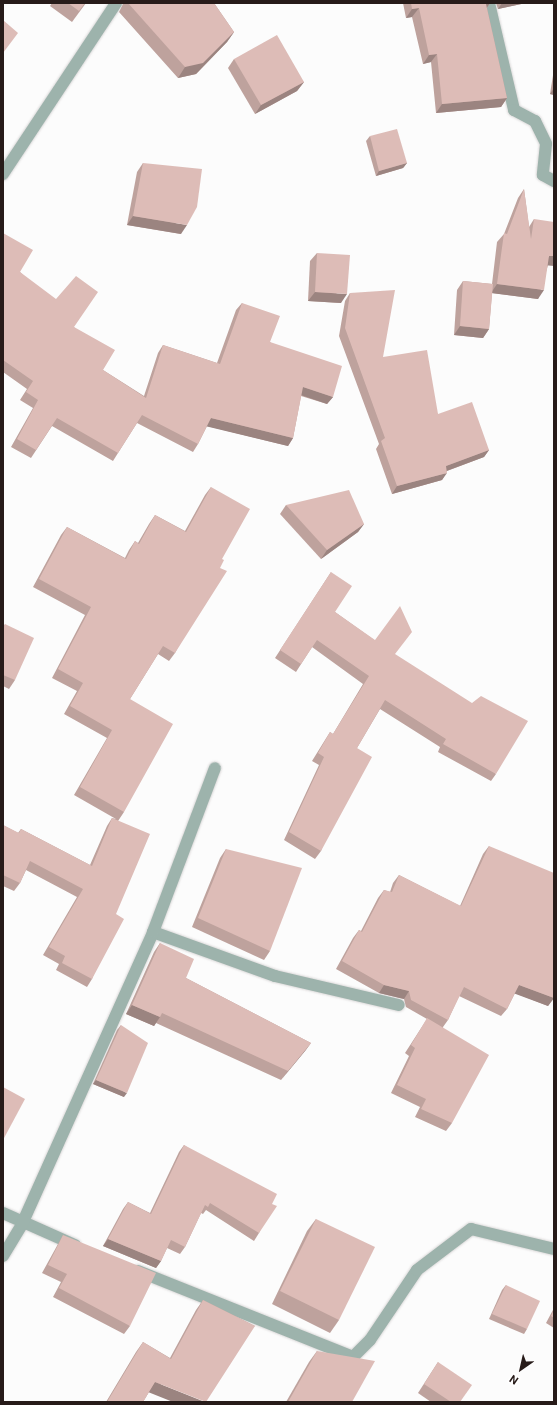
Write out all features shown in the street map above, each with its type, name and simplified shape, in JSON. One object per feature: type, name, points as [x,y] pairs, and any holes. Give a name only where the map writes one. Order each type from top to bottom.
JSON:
[{"type":"street","points":[[3,174],[116,3]]},
{"type":"street","points":[[489,3],[514,110],[535,121],[546,144],[543,175],[554,180]]},
{"type":"street","points":[[3,1256],[22,1224],[153,932],[215,768]]},
{"type":"street","points":[[153,932],[275,976],[399,1005]]},
{"type":"street","points":[[3,1213],[22,1224],[89,1251]]},
{"type":"street","points":[[126,1266],[353,1357],[370,1340],[417,1270],[471,1229],[554,1248]]},
{"type":"building","points":[[68,3],[85,3],[79,11]]},
{"type":"building","points":[[128,3],[214,3],[234,32],[203,63],[185,67]]},
{"type":"building","points":[[411,3],[490,3],[486,4],[507,98],[442,104],[437,54],[429,55],[419,8],[412,9]]},
{"type":"building","points":[[3,20],[18,33],[3,53]]},
{"type":"building","points":[[277,35],[304,82],[261,105],[234,59]]},
{"type":"building","points":[[397,129],[407,163],[379,171],[370,136]]},
{"type":"building","points":[[143,163],[202,169],[197,207],[187,225],[133,216]]},
{"type":"building","points":[[524,189],[531,239],[534,219],[554,222],[554,256],[549,256],[544,290],[497,284],[504,233],[507,234]]},
{"type":"building","points":[[3,233],[33,250],[20,272],[56,299],[76,276],[98,292],[74,327],[115,350],[103,370],[146,398],[163,345],[220,364],[242,303],[280,316],[270,342],[342,366],[333,397],[303,387],[293,438],[211,418],[198,444],[142,415],[118,453],[57,418],[36,450],[17,439],[38,400],[26,392],[33,381],[3,360]]},
{"type":"building","points":[[317,253],[350,255],[347,294],[315,292]]},
{"type":"building","points":[[463,281],[493,284],[489,329],[460,326]]},
{"type":"building","points":[[395,290],[383,357],[427,350],[438,414],[472,402],[489,450],[446,466],[447,473],[397,486],[381,441],[385,438],[345,328],[350,293]]},
{"type":"building","points":[[211,487],[250,509],[222,559],[224,560],[220,568],[227,571],[175,653],[163,646],[130,699],[173,724],[124,812],[80,787],[112,730],[70,706],[83,683],[58,669],[91,607],[39,579],[67,527],[126,559],[135,541],[139,544],[155,515],[186,532]]},
{"type":"building","points":[[349,490],[364,524],[327,550],[286,505]]},
{"type":"building","points":[[331,572],[352,586],[335,612],[375,640],[400,606],[412,632],[395,654],[472,703],[481,696],[528,721],[496,774],[443,744],[446,739],[385,700],[357,748],[372,757],[321,851],[289,832],[324,757],[318,753],[330,732],[333,734],[369,676],[317,640],[301,664],[280,650]]},
{"type":"building","points":[[5,624],[34,638],[15,680],[3,675],[3,629]]},
{"type":"building","points":[[112,818],[150,834],[116,914],[124,919],[92,979],[62,963],[65,956],[49,947],[83,889],[30,861],[20,883],[3,875],[3,825],[19,833],[21,829],[92,866]]},
{"type":"building","points":[[489,846],[554,873],[554,998],[519,985],[507,1009],[464,987],[448,1020],[411,1000],[409,991],[384,985],[342,961],[359,930],[362,932],[384,890],[392,892],[399,875],[461,906]]},
{"type":"building","points":[[226,849],[302,868],[270,951],[198,918]]},
{"type":"building","points":[[160,943],[194,959],[186,978],[311,1043],[288,1071],[162,1013],[160,1017],[132,1005]]},
{"type":"building","points":[[427,1018],[489,1055],[452,1123],[421,1109],[426,1099],[397,1085],[415,1048],[411,1045]]},
{"type":"building","points":[[121,1025],[148,1043],[127,1093],[96,1080]]},
{"type":"building","points":[[3,1087],[25,1099],[3,1140]]},
{"type":"building","points":[[184,1145],[277,1194],[272,1204],[277,1206],[259,1233],[210,1203],[208,1207],[205,1205],[185,1247],[171,1240],[161,1261],[108,1239],[128,1202],[151,1214]]},
{"type":"building","points":[[316,1219],[375,1247],[339,1320],[280,1291]]},
{"type":"building","points":[[63,1235],[156,1273],[130,1326],[59,1288],[67,1274],[48,1265]]},
{"type":"building","points":[[506,1285],[540,1301],[527,1329],[492,1314]]},
{"type":"building","points":[[203,1300],[255,1326],[206,1402],[155,1382],[143,1402],[107,1402],[143,1342],[171,1359]]},
{"type":"building","points":[[554,1310],[554,1318],[551,1316]]},
{"type":"building","points":[[317,1351],[375,1361],[352,1402],[288,1402]]},
{"type":"building","points":[[438,1362],[472,1385],[460,1402],[451,1402],[424,1384]]}]
